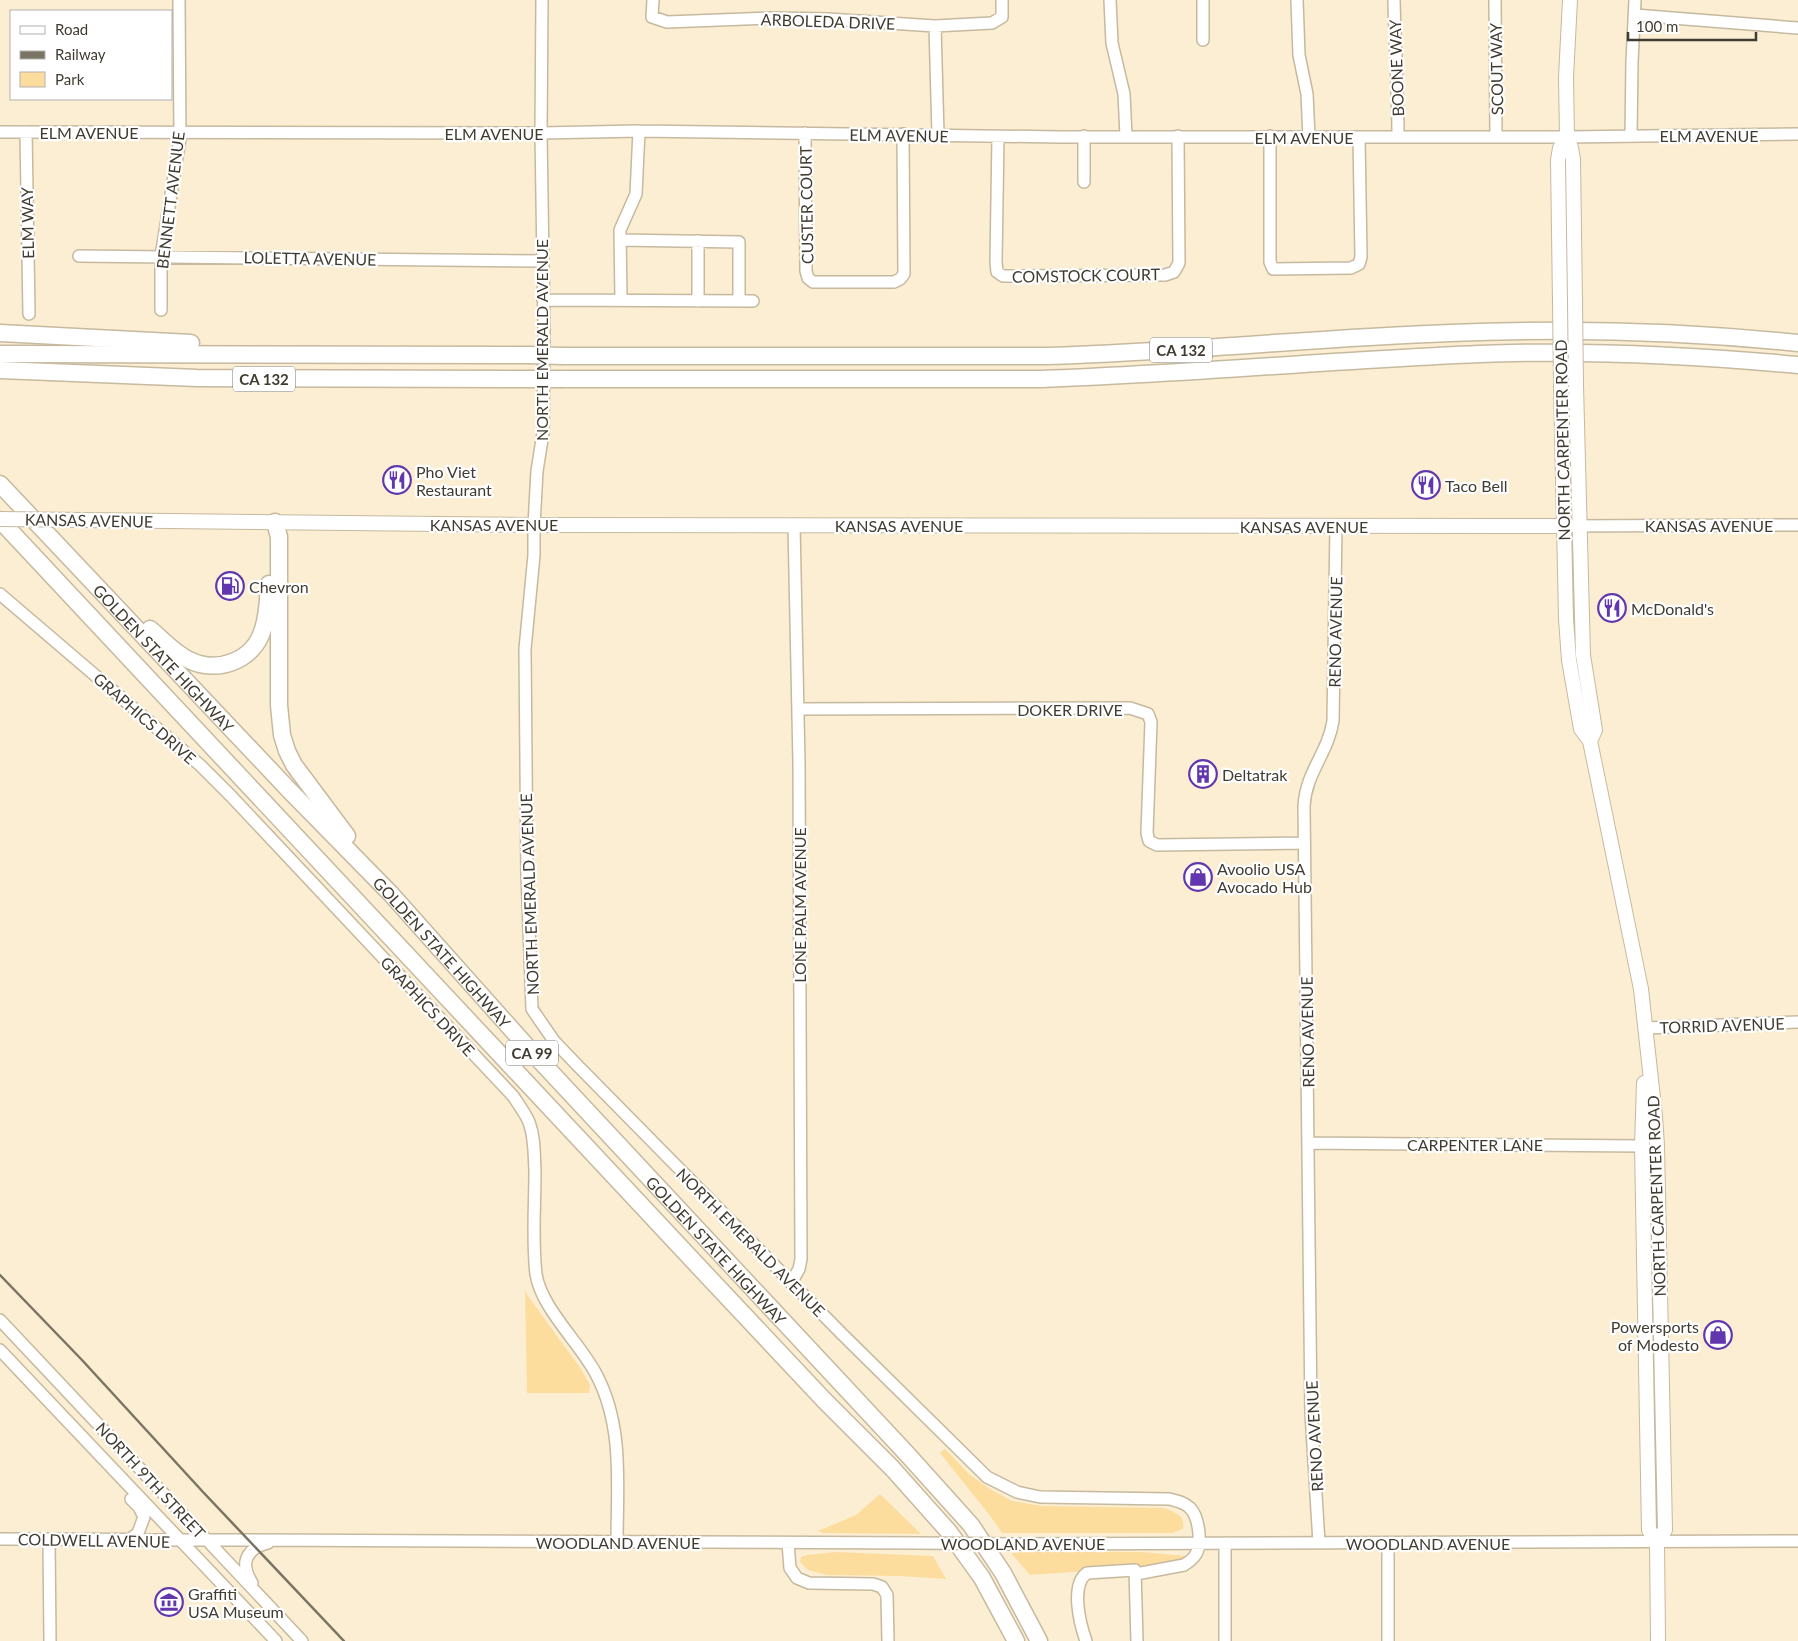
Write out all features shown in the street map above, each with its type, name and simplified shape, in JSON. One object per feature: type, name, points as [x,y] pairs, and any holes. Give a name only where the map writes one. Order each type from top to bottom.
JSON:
[{"type":"highway","name":"CA 132","points":[[0,333],[410,354],[528,356],[1037,357],[1117,354],[1447,333],[1511,331],[1663,332],[1798,343]]},
{"type":"highway","name":"CA 132","points":[[0,370],[215,379],[1042,379],[1455,355],[1542,353],[1670,355],[1798,365]]},
{"type":"highway","points":[[0,354],[410,354]]},
{"type":"highway","name":"GOLDEN STATE HIGHWAY","points":[[0,484],[289,790],[391,894],[531,1051],[971,1525],[1003,1573],[1039,1641]]},
{"type":"highway","name":"GOLDEN STATE HIGHWAY","points":[[0,520],[824,1400],[892,1468],[949,1532],[982,1578],[1016,1641]]},
{"type":"highway","points":[[96,585],[188,660],[214,666],[227,664],[247,654],[258,642],[263,630],[267,612],[270,537],[275,522]]},
{"type":"highway","points":[[275,522],[279,537],[279,706],[281,727],[287,751],[302,778],[391,894]]},
{"type":"main road","name":"NORTH CARPENTER ROAD","points":[[1570,0],[1566,77],[1567,137],[1573,159],[1578,526],[1583,655],[1595,730],[1590,741]]},
{"type":"main road","name":"NORTH CARPENTER ROAD","points":[[1567,137],[1560,148],[1558,160],[1566,619],[1569,660],[1581,729],[1590,741],[1641,989],[1658,1146],[1665,1530],[1657,1542]]},
{"type":"main road","name":"KANSAS AVENUE","points":[[0,520],[794,525],[1564,526]]},
{"type":"main road","name":"NORTH CARPENTER ROAD","points":[[1646,1028],[1642,1146],[1649,1530],[1657,1542],[1658,1641]]},
{"type":"main road","points":[[1642,1146],[1649,1148],[1651,1154],[1652,1220],[1659,1242]]},
{"type":"main road","points":[[1645,1296],[1649,1297],[1652,1303],[1652,1350],[1662,1373]]},
{"type":"street","name":"BENNETT AVENUE","points":[[161,310],[161,256],[180,132],[179,0]]},
{"type":"street","name":"NORTH EMERALD AVENUE","points":[[542,0],[543,433],[538,471],[534,555],[525,649],[527,863],[532,1009],[554,1042],[986,1478],[1017,1492],[1040,1497],[1169,1499],[1178,1501],[1184,1503],[1195,1513],[1198,1520],[1199,1542]]},
{"type":"street","name":"ARBOLEDA DRIVE","points":[[652,0],[652,17],[667,22],[782,18],[935,26],[992,23],[1002,17],[1002,0]]},
{"type":"street","points":[[1110,0],[1112,43],[1124,94],[1126,136]]},
{"type":"street","points":[[1203,0],[1203,40]]},
{"type":"street","points":[[1297,0],[1299,55],[1307,94],[1309,137]]},
{"type":"street","name":"BOONE WAY","points":[[1394,0],[1395,55],[1398,82],[1398,137]]},
{"type":"street","name":"SCOUT WAY","points":[[1495,0],[1496,137]]},
{"type":"street","points":[[1631,136],[1635,0]]},
{"type":"street","points":[[1635,15],[1798,28]]},
{"type":"street","points":[[935,26],[938,135]]},
{"type":"street","name":"ELM AVENUE","points":[[0,132],[541,133],[639,131],[998,136],[1309,137],[1567,137],[1798,134]]},
{"type":"street","points":[[621,300],[620,230],[636,194],[639,131]]},
{"type":"street","name":"ELM WAY","points":[[26,132],[28,314]]},
{"type":"street","name":"CUSTER COURT","points":[[805,133],[806,271],[808,278],[813,282],[894,282],[904,274],[903,134]]},
{"type":"street","name":"COMSTOCK COURT","points":[[998,136],[996,262],[998,272],[1003,276],[1165,275],[1174,272],[1179,263],[1178,136]]},
{"type":"street","points":[[1084,136],[1084,182]]},
{"type":"street","points":[[1270,136],[1270,262],[1273,269],[1351,268],[1358,264],[1361,257],[1359,137]]},
{"type":"street","points":[[620,240],[739,242],[739,301]]},
{"type":"street","points":[[698,241],[698,301]]},
{"type":"street","name":"LOLETTA AVENUE","points":[[78,256],[542,261]]},
{"type":"street","points":[[543,300],[753,301]]},
{"type":"street","name":"KANSAS AVENUE","points":[[1564,526],[1798,524]]},
{"type":"street","name":"LONE PALM AVENUE","points":[[791,1283],[799,1268],[801,1259],[798,709],[794,525]]},
{"type":"street","name":"RENO AVENUE","points":[[1319,1543],[1312,1413],[1304,806],[1311,773],[1327,743],[1333,721],[1336,526]]},
{"type":"street","name":"GRAPHICS DRIVE","points":[[0,594],[206,771],[500,1082],[522,1109],[529,1122],[534,1143],[535,1261],[538,1281],[550,1308],[597,1376],[612,1415],[616,1434],[617,1459],[617,1542]]},
{"type":"street","name":"DOKER DRIVE","points":[[798,709],[1130,708],[1142,711],[1148,714],[1151,722],[1147,833],[1149,840],[1157,845],[1304,843]]},
{"type":"street","name":"TORRID AVENUE","points":[[1646,1028],[1798,1022]]},
{"type":"street","name":"CARPENTER LANE","points":[[1308,1143],[1642,1146]]},
{"type":"street","name":"NORTH 9TH STREET","points":[[0,1320],[302,1641]]},
{"type":"street","name":"NORTH 9TH STREET","points":[[0,1350],[276,1641]]},
{"type":"street","points":[[107,1463],[110,1476],[143,1513],[141,1529],[138,1534],[129,1540]]},
{"type":"street","name":"COLDWELL AVENUE","points":[[0,1539],[249,1540]]},
{"type":"street","points":[[49,1539],[50,1641]]},
{"type":"street","name":"WOODLAND AVENUE","points":[[249,1540],[919,1544],[1798,1541]]},
{"type":"street","points":[[278,1541],[256,1548],[247,1557],[245,1565],[246,1572],[252,1582],[279,1613],[279,1617]]},
{"type":"street","points":[[788,1542],[790,1568],[797,1578],[809,1583],[873,1584],[882,1587],[887,1595],[888,1641]]},
{"type":"street","points":[[1136,1574],[1184,1565],[1196,1554],[1199,1542]]},
{"type":"street","points":[[1224,1543],[1225,1641]]},
{"type":"street","points":[[1388,1543],[1388,1641]]},
{"type":"street","points":[[1086,1641],[1080,1625],[1078,1610],[1079,1588],[1082,1576],[1087,1572],[1135,1570],[1137,1641]]},
{"type":"green space","points":[[525,1290],[581,1369],[590,1385],[589,1393],[527,1393]]},
{"type":"green space","points":[[945,1449],[970,1475],[1012,1501],[1043,1506],[1164,1508],[1181,1517],[1183,1529],[1172,1533],[1002,1533],[940,1453]]},
{"type":"green space","points":[[880,1494],[921,1534],[823,1533],[818,1531],[856,1515]]},
{"type":"green space","points":[[836,1552],[933,1556],[946,1579],[827,1575],[808,1570],[800,1562],[801,1557],[807,1555]]},
{"type":"green space","points":[[1142,1552],[1186,1556],[1187,1558],[1146,1567],[1030,1575],[1011,1553]]},
{"type":"railway","points":[[0,1275],[82,1360],[203,1492],[344,1641]]},
{"type":"place","name":"Pho Viet Restaurant","points":[[397,480]]},
{"type":"place","name":"Taco Bell","points":[[1426,485]]},
{"type":"place","name":"Chevron","points":[[230,586]]},
{"type":"place","name":"McDonald's","points":[[1612,608]]},
{"type":"place","name":"Deltatrak","points":[[1203,774]]},
{"type":"place","name":"Avoolio USA Avocado Hub","points":[[1198,877]]},
{"type":"place","name":"Powersports of Modesto","points":[[1718,1335]]},
{"type":"place","name":"Graffiti USA Museum","points":[[169,1602]]}]
